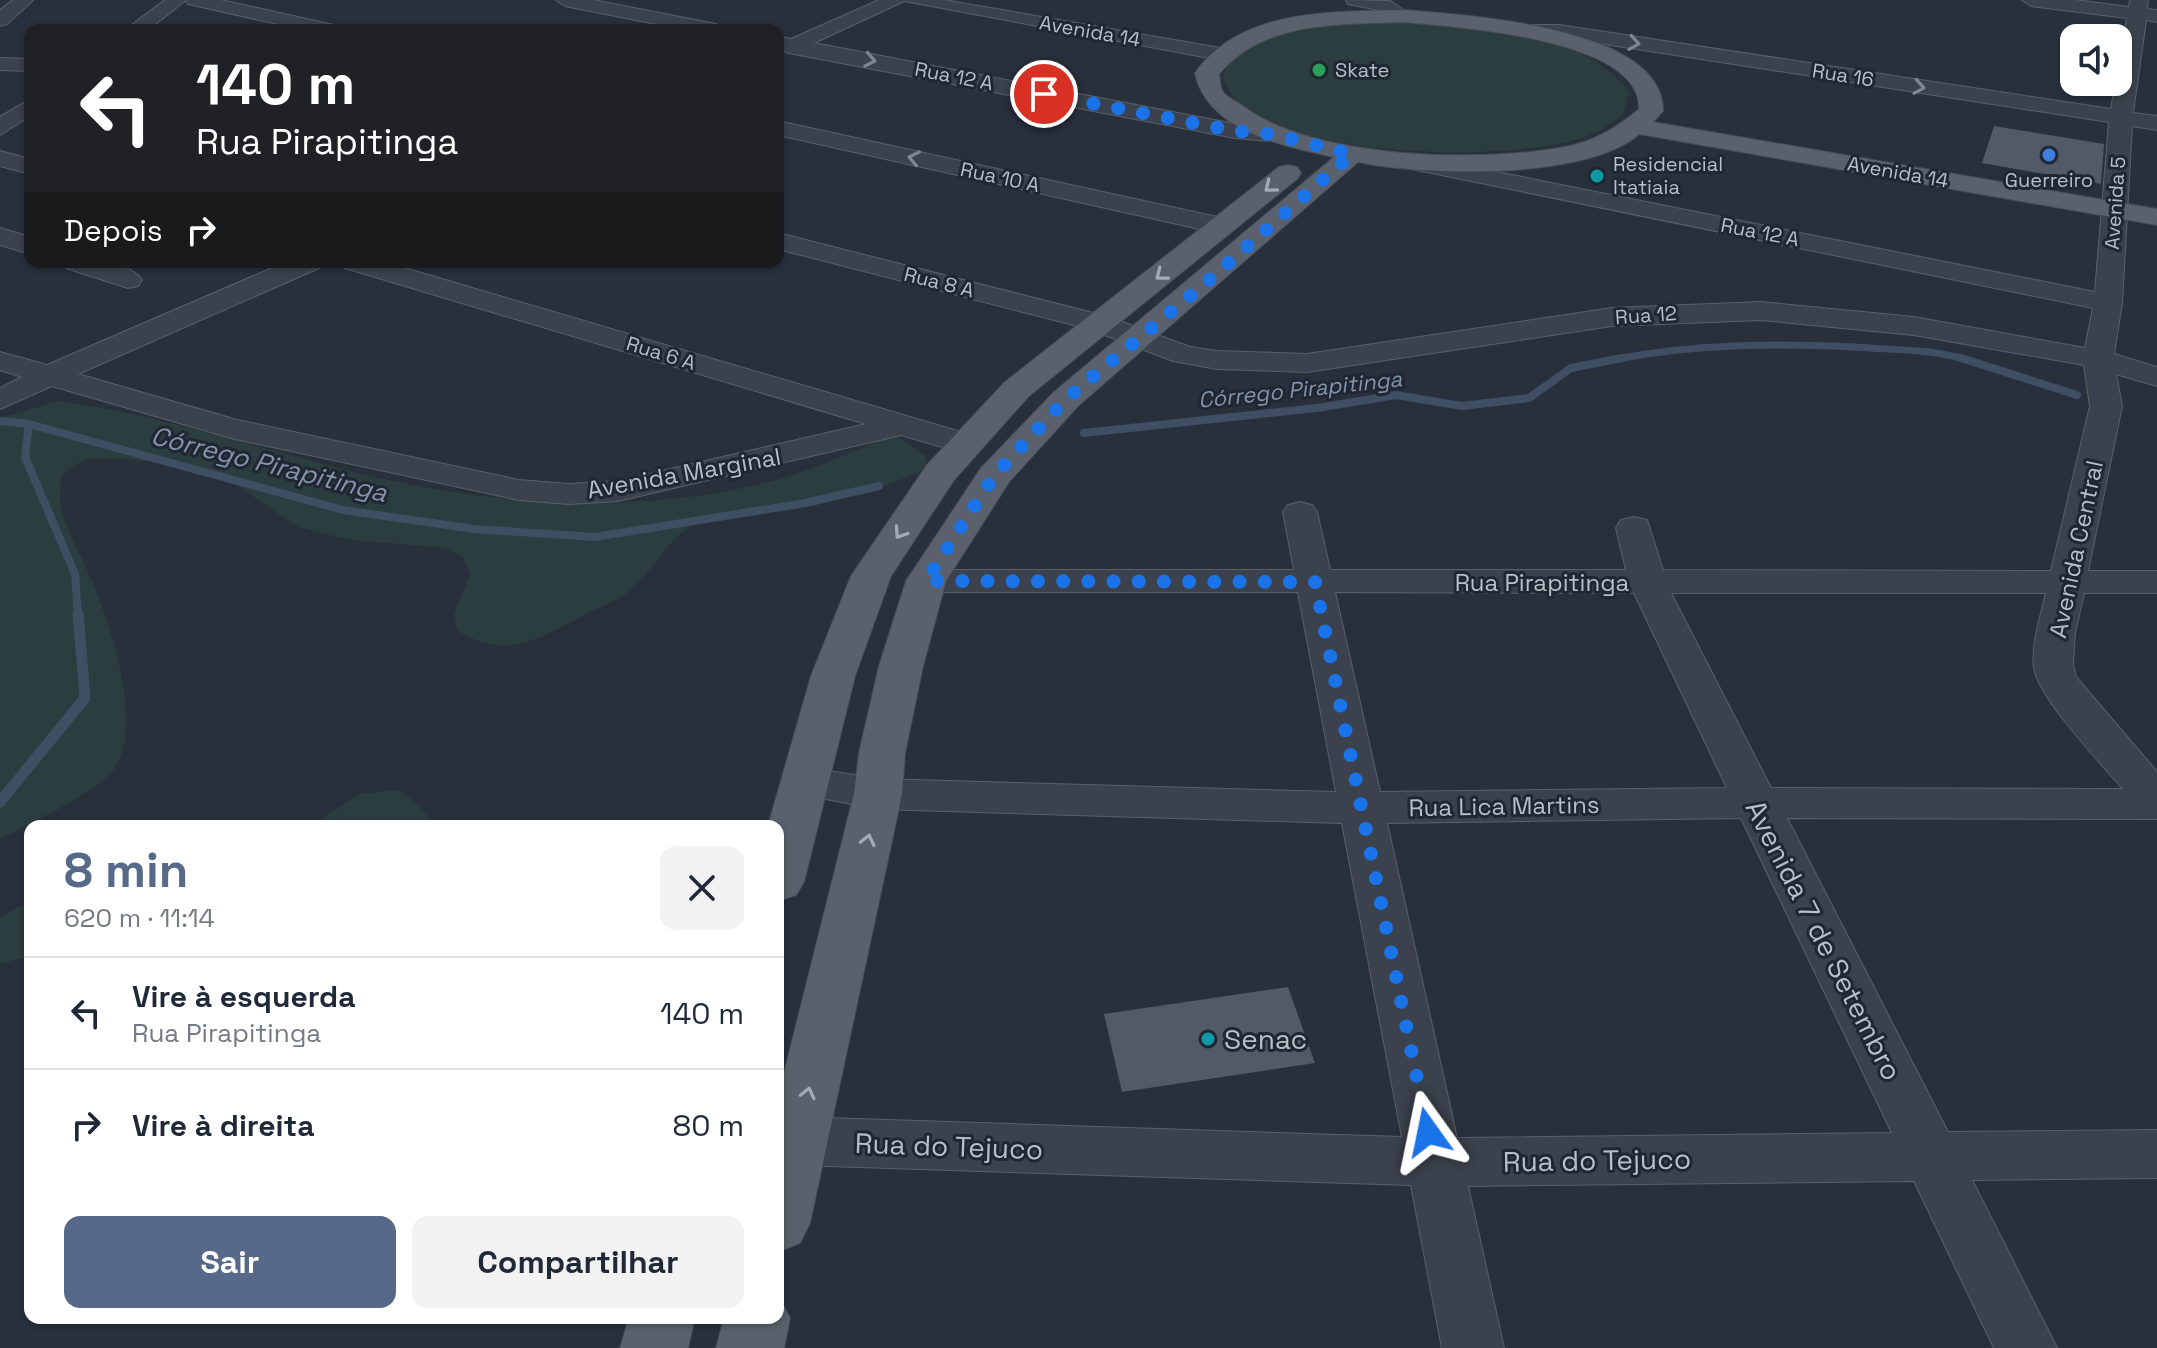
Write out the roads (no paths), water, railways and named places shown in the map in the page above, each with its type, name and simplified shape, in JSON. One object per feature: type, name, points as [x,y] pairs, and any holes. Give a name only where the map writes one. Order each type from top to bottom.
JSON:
[{"type":"main road","points":[[1473,21],[1499,0]]},
{"type":"main road","points":[[1403,16],[1522,22],[1600,52],[1632,71],[1650,91],[1645,119],[1604,144],[1552,158],[1485,164],[1412,162],[1335,151],[1271,134],[1234,115],[1213,95],[1207,73],[1227,49],[1279,28],[1337,19],[1403,16]]},
{"type":"main road","name":"Avenida 14","points":[[1645,119],[2116,201],[2157,217]]},
{"type":"main road","points":[[784,1197],[878,794],[882,753],[901,666],[926,581],[994,476],[1066,399],[1118,330],[1222,226],[1335,151]]},
{"type":"main road","points":[[784,860],[833,676],[871,576],[940,473],[1017,389],[1215,275],[1335,151]]},
{"type":"main road","name":"Avenida 14","points":[[2116,201],[2157,199]]},
{"type":"main road","points":[[654,1348],[660,1324]]},
{"type":"main road","points":[[750,1348],[756,1324]]},
{"type":"street","points":[[0,20],[24,0]]},
{"type":"street","points":[[143,24],[177,0]]},
{"type":"street","points":[[195,0],[304,24]]},
{"type":"street","points":[[565,0],[686,24]]},
{"type":"street","points":[[784,47],[895,0]]},
{"type":"street","name":"Avenida 14","points":[[912,0],[1227,49]]},
{"type":"street","name":"Avenida 14","points":[[975,0],[1227,49]]},
{"type":"street","points":[[1355,0],[1390,7],[1403,16]]},
{"type":"street","points":[[2031,0],[2144,10]]},
{"type":"street","name":"Avenida 5","points":[[2106,406],[2098,359],[2108,303],[2121,118],[2144,10]]},
{"type":"street","name":"Rua 16","points":[[1522,22],[1559,31],[2157,123]]},
{"type":"street","name":"Rua 12 A","points":[[784,47],[1235,131],[1271,134]]},
{"type":"street","points":[[0,64],[24,65]]},
{"type":"street","points":[[0,128],[24,110]]},
{"type":"street","name":"Rua 10 A","points":[[784,129],[1222,226]]},
{"type":"street","points":[[0,158],[24,165]]},
{"type":"street","name":"Rua 12 A","points":[[1412,162],[2108,303]]},
{"type":"street","points":[[0,236],[24,244]]},
{"type":"street","name":"Rua 8 A","points":[[784,243],[1118,330]]},
{"type":"street","points":[[93,268],[128,280]]},
{"type":"street","points":[[0,400],[50,375],[295,268]]},
{"type":"street","name":"Rua 6 A","points":[[375,268],[966,444]]},
{"type":"street","name":"Rua 12","points":[[1118,330],[1184,355],[1217,360],[1307,363],[1612,317],[1761,311],[1914,326],[2098,359],[2157,377]]},
{"type":"street","name":"Avenida Marginal","points":[[0,361],[231,428],[519,490],[569,494],[632,488],[792,453],[901,425]]},
{"type":"street","name":"Avenida Central","points":[[2106,406],[2056,633],[2053,664],[2056,677],[2069,697],[2157,802]]},
{"type":"street","points":[[1300,512],[1473,1348]]},
{"type":"street","name":"Avenida 7 de Setembro","points":[[1634,528],[1647,582],[2026,1348]]},
{"type":"street","name":"Rua Pirapitinga","points":[[926,581],[2157,582]]},
{"type":"street","name":"Rua Lica Martins","points":[[805,782],[878,794],[1361,808],[2157,802]]},
{"type":"street","name":"Rua do Tejuco","points":[[797,1141],[1434,1162],[2157,1154]]},
{"type":"waterway","name":"Córrego Pirapitinga","points":[[1611,360],[1708,347],[1772,345],[1907,350],[1967,360]]},
{"type":"waterway","name":"Córrego Pirapitinga","points":[[1084,433],[1317,408],[1396,395],[1462,406],[1529,398],[1571,368],[1622,358]]},
{"type":"waterway","name":"Córrego Pirapitinga","points":[[1961,358],[2077,395]]},
{"type":"waterway","points":[[0,421],[29,424]]},
{"type":"waterway","name":"Córrego Pirapitinga","points":[[29,424],[343,510],[474,529],[595,537],[805,503],[879,486]]},
{"type":"waterway","points":[[29,424],[25,457],[75,574],[78,615]]},
{"type":"waterway","points":[[0,802],[85,698],[78,613]]},
{"type":"place","name":"Skate","points":[[1319,70]]},
{"type":"place","name":"Guerreiro","points":[[2049,155]]},
{"type":"place","name":"Residencial Itatiaia","points":[[1597,176]]},
{"type":"place","name":"Senac","points":[[1208,1039]]}]
